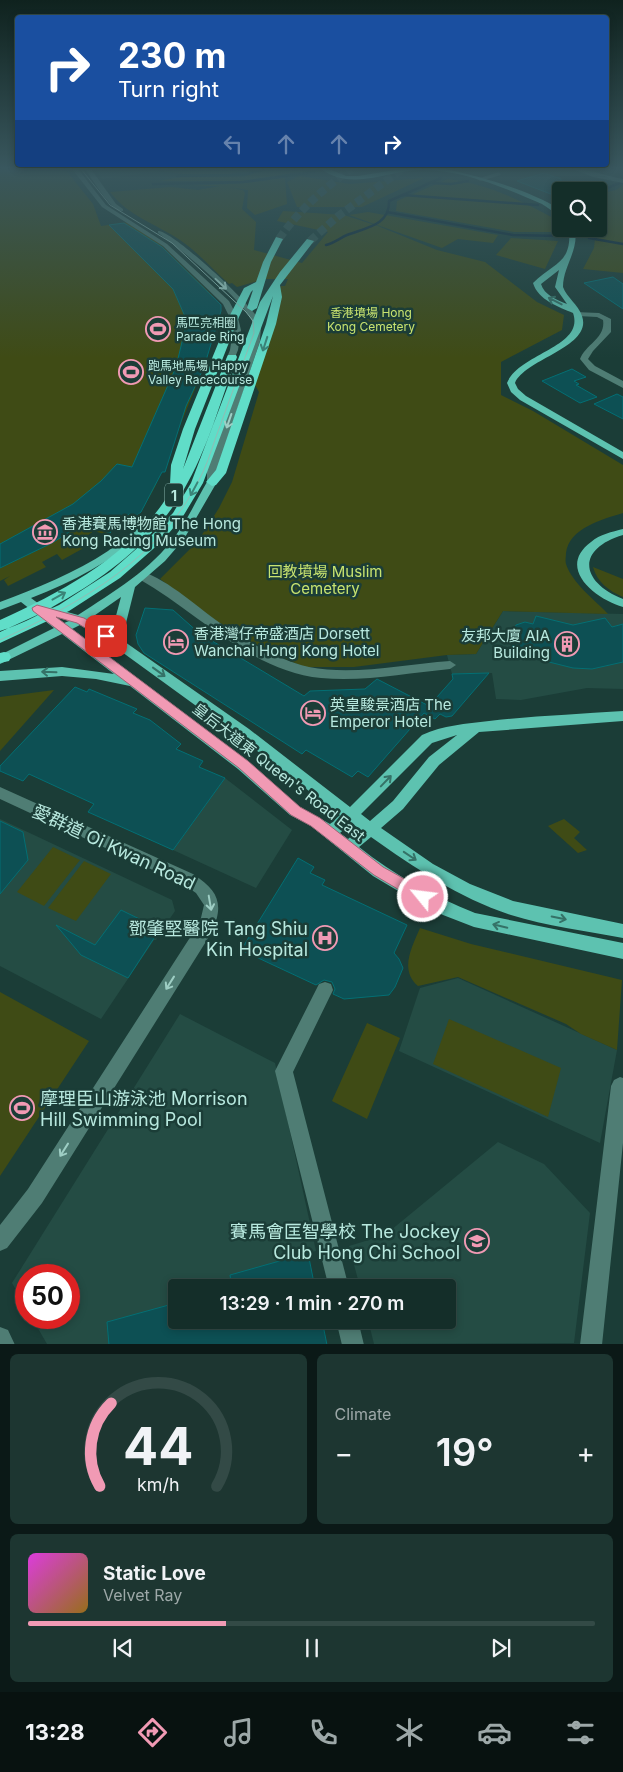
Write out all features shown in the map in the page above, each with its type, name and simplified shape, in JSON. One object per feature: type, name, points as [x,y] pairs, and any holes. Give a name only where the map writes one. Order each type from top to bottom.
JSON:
[{"type":"highway","name":"1","points":[[0,625],[48,603],[88,580],[129,548],[160,516],[190,466],[258,292],[258,284],[279,238]]},
{"type":"highway","name":"1","points":[[0,638],[64,608],[115,575],[156,539],[178,515],[197,482],[267,296],[310,241]]},
{"type":"highway","points":[[212,482],[222,471],[247,398],[275,311],[279,281]]},
{"type":"highway","points":[[176,484],[177,465],[189,429],[238,308],[247,290],[258,284]]},
{"type":"main road","points":[[572,237],[573,246],[566,260],[559,283],[561,291],[578,314],[578,327],[571,338],[517,372],[512,378],[511,383],[514,390],[522,398],[623,456]]},
{"type":"main road","points":[[537,282],[566,260]]},
{"type":"main road","points":[[537,282],[548,280],[559,283]]},
{"type":"main road","points":[[537,282],[538,288],[544,295],[578,314]]},
{"type":"main road","points":[[1,658],[80,620],[143,576],[180,537],[212,482]]},
{"type":"main road","points":[[0,606],[75,575],[130,540],[146,525],[176,484]]},
{"type":"main road","points":[[623,532],[601,539],[591,547],[585,556],[583,567],[586,578],[596,589],[610,598],[623,603]]},
{"type":"main road","points":[[119,644],[119,627],[129,587]]},
{"type":"main road","name":"皇后大道東 Queen's Road East","points":[[23,598],[243,765],[296,811],[330,833],[378,871],[449,910],[474,920],[623,951]]},
{"type":"main road","points":[[0,625],[37,608]]},
{"type":"main road","name":"皇后大道東 Queen's Road East","points":[[37,608],[80,620],[119,644],[244,733],[350,815],[428,869],[465,889],[491,900],[536,913],[623,932]]},
{"type":"main road","points":[[0,676],[9,677],[40,672],[104,675],[139,685]]},
{"type":"main road","points":[[330,833],[371,797],[427,739],[452,729],[623,716]]},
{"type":"main road","points":[[348,848],[398,805],[434,761],[475,728]]},
{"type":"street","points":[[145,232],[166,245],[220,297],[234,318],[236,338],[234,350],[187,466],[176,484]]},
{"type":"street","points":[[158,232],[177,243],[245,306],[257,324],[256,340],[212,470],[212,482]]},
{"type":"street","points":[[578,314],[599,315],[607,319],[606,333],[586,353],[584,359],[592,368],[623,385]]},
{"type":"street","points":[[143,576],[227,633],[288,665],[319,673],[351,674],[450,665]]},
{"type":"street","name":"愛群道 Oi Kwan Road","points":[[0,793],[188,879],[202,887],[210,896],[212,907],[206,927],[185,961],[34,1196],[0,1241]]},
{"type":"street","points":[[325,990],[284,1071],[337,1279]]},
{"type":"street","points":[[591,1344],[620,1086]]},
{"type":"street","points":[[349,1329],[353,1344]]},
{"type":"street","points":[[0,1338],[4,1344]]},
{"type":"shaded area","name":"友邦大廈 AIA Building","points":[[503,611],[623,614],[623,689],[587,688],[521,700],[496,699],[492,673],[452,674],[447,655],[476,654]]},
{"type":"shaded area","points":[[225,778],[292,830],[256,888],[173,850]]},
{"type":"shaded area","points":[[0,819],[172,900],[175,911],[162,930],[160,929],[161,933],[154,940],[101,1019],[0,966]]},
{"type":"shaded area","points":[[458,978],[617,1050],[600,1143],[399,1051],[420,988]]},
{"type":"shaded area","points":[[180,1014],[275,1063],[316,1251],[308,1253],[313,1279],[168,1279],[168,1329],[324,1329],[327,1344],[47,1344],[38,1329],[80,1329],[80,1264],[24,1264]]},
{"type":"shaded area","name":"賽馬會匡智學校 The Jockey Club Hong Chi School","points":[[498,1142],[544,1164],[590,1213],[574,1343],[374,1344],[370,1329],[456,1329],[456,1279],[358,1279],[349,1246],[385,1235]]},
{"type":"green space","name":"跑馬地馬場 Happy Valley Racecourse","points":[[0,232],[143,232],[160,244],[212,295],[219,305],[204,367],[155,487],[141,512],[107,535],[94,531],[70,547],[84,546],[82,549],[62,560],[57,554],[42,562],[46,567],[8,586],[4,580],[10,576],[0,581]]},
{"type":"green space","points":[[167,232],[255,232],[254,250],[302,263],[327,232],[392,232],[437,250],[485,262],[537,302],[564,315],[562,330],[501,362],[501,395],[533,411],[623,465],[623,513],[597,522],[580,531],[568,544],[566,553],[566,564],[573,578],[608,614],[503,611],[476,654],[447,655],[354,667],[305,667],[252,642],[218,622],[160,579],[198,541],[219,508],[232,482],[259,392],[255,385],[275,301],[281,286],[285,286],[288,279],[265,279],[237,287],[232,283],[229,284],[187,245]]},
{"type":"green space","points":[[396,232],[479,232],[498,235],[493,243],[458,239],[442,248]]},
{"type":"green space","points":[[607,232],[623,232],[623,273],[583,269],[594,248],[595,237],[607,237]]},
{"type":"green space","points":[[511,238],[558,241],[545,269],[496,255]]},
{"type":"green space","points":[[593,567],[623,579],[623,597],[604,585],[597,577]]},
{"type":"green space","points":[[54,690],[0,751],[0,697]]},
{"type":"green space","points":[[564,819],[580,832],[574,838],[587,850],[578,853],[548,826]]},
{"type":"green space","points":[[53,847],[80,860],[44,906],[17,892]]},
{"type":"green space","points":[[84,861],[111,874],[76,921],[48,908]]},
{"type":"green space","points":[[420,928],[471,944],[622,980],[617,1050],[581,1034],[566,1024],[458,977],[418,986],[412,980],[408,966],[411,950]]},
{"type":"green space","name":"摩理臣山游泳池 Morrison Hill Swimming Pool","points":[[0,992],[89,1041],[0,1176]]},
{"type":"green space","points":[[449,1019],[561,1068],[548,1117],[433,1064]]},
{"type":"green space","points":[[367,1023],[400,1038],[367,1119],[332,1101]]},
{"type":"building","points":[[116,232],[138,232],[162,247],[221,305],[221,311],[204,367],[186,406],[165,472],[162,472],[141,512],[136,516],[129,514],[110,533],[101,530],[92,520],[87,521],[52,543],[0,568],[0,544],[73,504],[101,481],[117,464],[132,467],[176,367],[187,321],[173,289]]},
{"type":"building","points":[[613,277],[623,284],[623,309],[584,283]]},
{"type":"building","points":[[572,369],[586,377],[574,381],[579,384],[576,385],[597,397],[580,403],[542,381]]},
{"type":"building","points":[[617,394],[623,397],[623,419],[594,404]]},
{"type":"building","points":[[145,608],[173,610],[199,633],[304,696],[310,691],[365,689],[377,679],[429,706],[453,679],[452,674],[489,673],[452,716],[446,717],[440,714],[435,719],[424,713],[368,777],[358,771],[352,777],[306,750],[302,754],[144,653],[138,644],[136,635]]},
{"type":"building","name":"友邦大廈 AIA Building","points":[[536,616],[573,625],[605,618],[612,627],[623,624],[623,662],[592,669],[573,668],[517,654],[513,650],[511,639],[516,625],[525,622],[533,624]]},
{"type":"building","points":[[75,687],[87,692],[89,689],[137,709],[133,713],[150,720],[181,744],[176,749],[203,761],[199,767],[225,778],[173,850],[88,812],[94,804],[29,774],[23,781],[0,771],[0,766]]},
{"type":"building","points":[[0,821],[23,832],[28,860],[0,894]]},
{"type":"building","name":"鄧肇堅醫院 Tang Shiu Kin Hospital","points":[[298,858],[314,867],[310,873],[325,880],[322,885],[407,925],[394,953],[403,968],[395,987],[389,995],[344,999],[333,994],[335,989],[332,982],[324,980],[316,985],[241,950]]},
{"type":"building","points":[[121,910],[160,929],[128,978],[81,955],[56,925],[95,945]]},
{"type":"building","points":[[308,1253],[313,1279],[231,1279],[230,1275]]},
{"type":"building","points":[[168,1305],[168,1329],[324,1329],[327,1344],[109,1344],[107,1322]]},
{"type":"waterway","points":[[326,245],[357,232]]},
{"type":"waterway","points":[[495,232],[513,235],[552,236]]},
{"type":"waterway","points":[[589,238],[623,244]]},
{"type":"tunnel","points":[[279,239],[285,232]]},
{"type":"tunnel","points":[[310,241],[320,232]]},
{"type":"tram line","points":[[0,640],[90,593],[143,553],[166,529],[186,502],[208,461],[254,333],[253,321],[246,312],[172,243],[154,232]]},
{"type":"place","name":"馬匹亮相圈 Parade Ring","points":[[158,329]]},
{"type":"place","name":"跑馬地馬場 Happy Valley Racecourse","points":[[131,372]]},
{"type":"place","name":"香港賽馬博物館 The Hong Kong Racing Museum","points":[[45,532]]},
{"type":"place","name":"香港灣仔帝盛酒店 Dorsett Wanchai Hong Kong Hotel","points":[[176,642]]},
{"type":"place","name":"友邦大廈 AIA Building","points":[[567,644]]},
{"type":"place","name":"英皇駿景酒店 The Emperor Hotel","points":[[313,713]]},
{"type":"place","name":"鄧肇堅醫院 Tang Shiu Kin Hospital","points":[[325,938]]},
{"type":"place","name":"摩理臣山游泳池 Morrison Hill Swimming Pool","points":[[22,1108]]},
{"type":"place","name":"賽馬會匡智學校 The Jockey Club Hong Chi School","points":[[477,1241]]},
{"type":"route","points":[[106,636],[80,620],[37,608],[243,765],[296,811],[316,822],[378,871],[423,897]]},
{"type":"park label","name":"香港墳場 Hong Kong Cemetery","points":[[371,319]]},
{"type":"park label","name":"回教墳場 Muslim Cemetery","points":[[325,580]]}]
